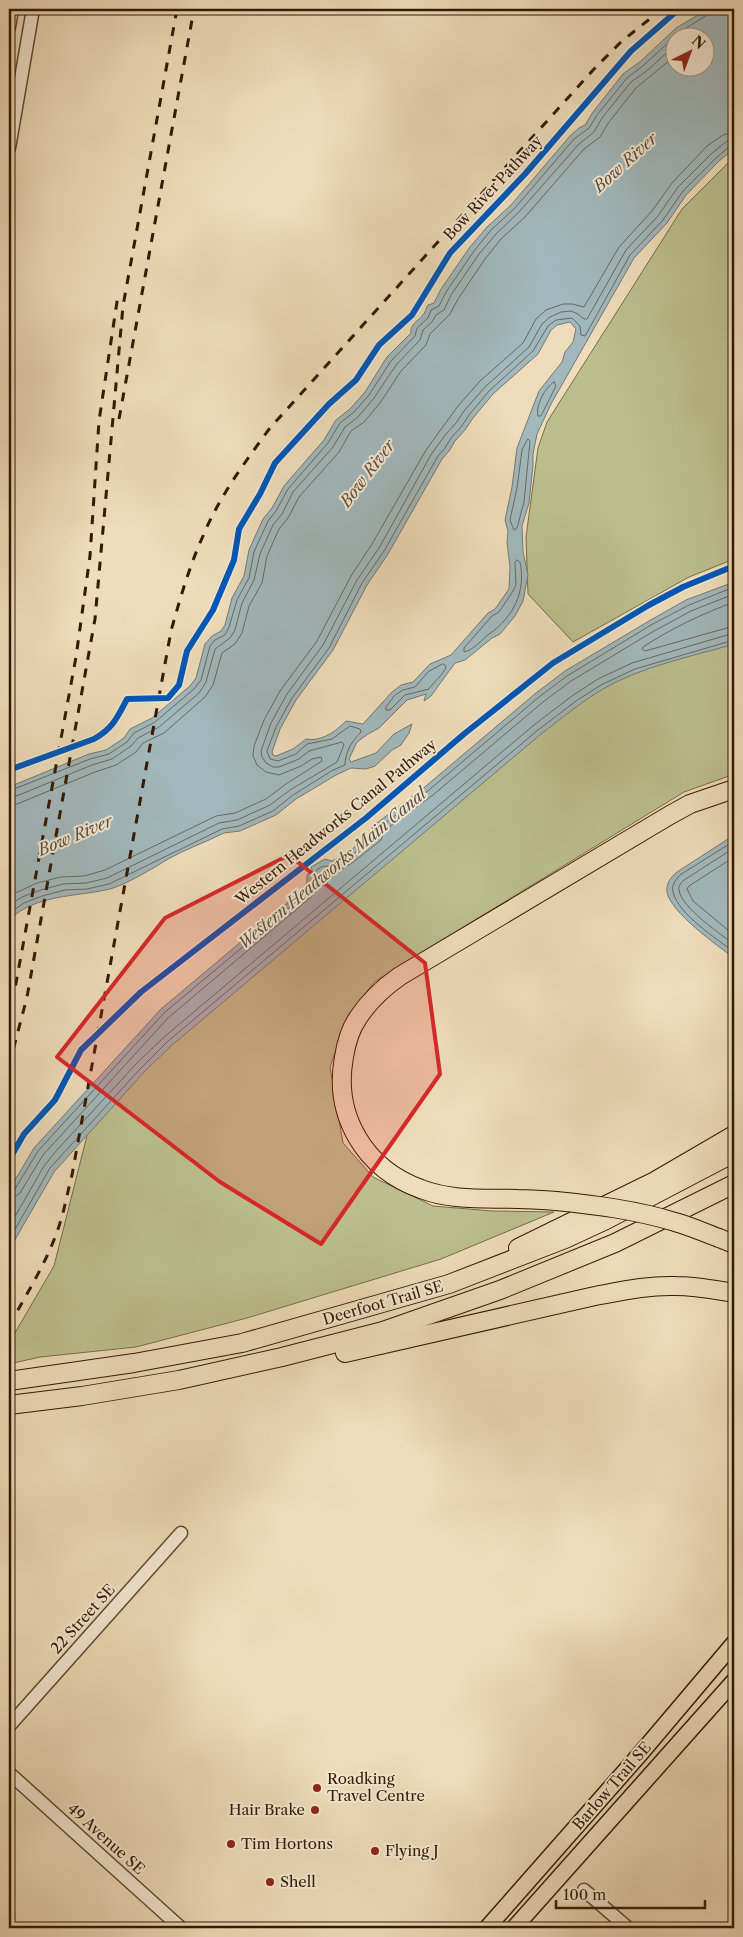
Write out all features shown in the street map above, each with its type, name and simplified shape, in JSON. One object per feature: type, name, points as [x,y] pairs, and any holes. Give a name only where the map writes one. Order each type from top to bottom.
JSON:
[{"type":"highway","points":[[727,1241],[676,1222],[620,1208],[556,1201],[480,1199],[448,1196],[422,1190],[402,1182],[367,1153],[355,1135],[344,1102],[341,1086],[346,1049],[354,1026],[367,1006],[388,984],[690,804],[734,789]]},
{"type":"highway","points":[[449,1284],[546,1233],[655,1181],[734,1135]]},
{"type":"highway","name":"Deerfoot Trail SE","points":[[14,1380],[134,1363],[242,1343],[449,1284],[565,1239],[606,1220],[734,1153]]},
{"type":"highway","name":"Deerfoot Trail SE","points":[[9,1405],[82,1396],[179,1380],[282,1358],[383,1331],[500,1290],[615,1243],[734,1184]]},
{"type":"highway","points":[[282,1358],[338,1354],[595,1296],[636,1289],[674,1286],[701,1287],[734,1293]]},
{"type":"main road","name":"Barlow Trail SE","points":[[488,1928],[734,1643]]},
{"type":"main road","name":"Barlow Trail SE","points":[[514,1928],[734,1681]]},
{"type":"street","points":[[9,27],[12,9]]},
{"type":"street","points":[[9,148],[32,9]]},
{"type":"street","name":"22 Street SE","points":[[9,1726],[181,1533]]},
{"type":"street","name":"49 Avenue SE","points":[[9,1773],[167,1924],[181,1928]]},
{"type":"street","points":[[584,1890],[628,1928]]},
{"type":"highlighted area","points":[[289,855],[425,963],[440,1074],[321,1244],[220,1182],[57,1057],[165,918]]},
{"type":"green space","points":[[734,157],[734,559],[689,577],[573,642],[528,594],[526,537],[538,448],[547,422],[682,209]]},
{"type":"green space","points":[[734,629],[734,776],[729,776],[684,792],[374,982],[346,1022],[330,1067],[343,1143],[373,1177],[433,1206],[492,1211],[554,1212],[441,1259],[247,1318],[136,1347],[40,1357],[9,1364],[9,1343],[54,1266],[93,1112],[191,1015],[604,679]]},
{"type":"water","name":"Bow River","points":[[708,9],[734,9],[734,149],[719,161],[686,195],[667,223],[634,258],[551,404],[537,434],[533,454],[529,503],[522,526],[523,552],[528,575],[523,601],[515,616],[500,634],[492,638],[465,660],[455,663],[431,696],[424,701],[426,694],[407,700],[379,728],[357,742],[349,759],[351,762],[376,753],[394,734],[412,724],[409,733],[401,745],[392,750],[375,766],[366,769],[351,768],[336,775],[296,799],[276,815],[240,831],[224,833],[168,859],[116,887],[31,905],[9,920],[9,787],[89,754],[106,750],[124,738],[130,729],[152,718],[190,686],[196,678],[205,644],[212,636],[221,631],[225,625],[232,598],[244,576],[249,550],[263,519],[272,508],[284,486],[324,440],[336,420],[350,409],[365,392],[387,357],[411,333],[413,325],[423,315],[428,305],[434,303],[441,289],[470,247],[487,227],[511,205],[570,136],[585,125],[623,74],[641,61],[666,37],[666,78],[716,78],[716,28],[676,28]],"holes":[[[570,322],[576,329],[573,342],[565,352],[562,362],[539,391],[517,448],[505,520],[508,531],[509,589],[495,609],[488,613],[451,655],[430,664],[413,682],[401,685],[392,692],[363,724],[346,721],[328,735],[318,739],[306,739],[293,749],[276,756],[273,755],[272,752],[280,729],[296,700],[333,650],[367,585],[388,554],[442,459],[493,394],[538,354],[551,330],[557,325]]]},
{"type":"water","name":"Western Headworks Main Canal","points":[[734,582],[734,644],[667,663],[618,681],[587,699],[541,734],[171,1046],[144,1072],[54,1172],[9,1250],[9,1190],[34,1148],[161,1009],[304,889],[307,875],[312,870],[311,867],[325,859],[332,861],[345,855],[373,832],[373,826],[426,786],[536,693],[565,671],[686,600]]},
{"type":"water","points":[[734,835],[734,958],[685,919],[670,900],[667,886],[677,872]]},
{"type":"railway","points":[[9,1066],[27,997],[95,619],[123,306],[177,9]]},
{"type":"railway","points":[[119,419],[194,9]]},
{"type":"railway","points":[[9,1326],[47,1256],[64,1211],[171,631],[189,571],[209,522],[233,480],[270,428],[594,69],[621,42],[662,9]]},
{"type":"railway","points":[[9,1021],[76,657],[90,556],[99,421],[118,295]]},
{"type":"cycle path","name":"Bow River Pathway","points":[[9,770],[94,739],[110,727],[127,699],[168,698],[179,685],[187,651],[213,610],[234,560],[239,529],[260,494],[275,463],[329,404],[356,380],[379,345],[412,315],[450,253],[525,174],[631,51],[679,9]]},
{"type":"cycle path","name":"Western Headworks Canal Pathway","points":[[9,1160],[24,1134],[55,1100],[81,1050],[141,992],[366,818],[464,734],[553,663],[649,605],[683,587],[734,566]]},
{"type":"place","name":"Roadking Travel Centre","points":[[317,1788]]},
{"type":"place","name":"Hair Brake","points":[[315,1810]]},
{"type":"place","name":"Tim Hortons","points":[[231,1844]]},
{"type":"place","name":"Flying J","points":[[375,1851]]},
{"type":"place","name":"Shell","points":[[270,1882]]}]
